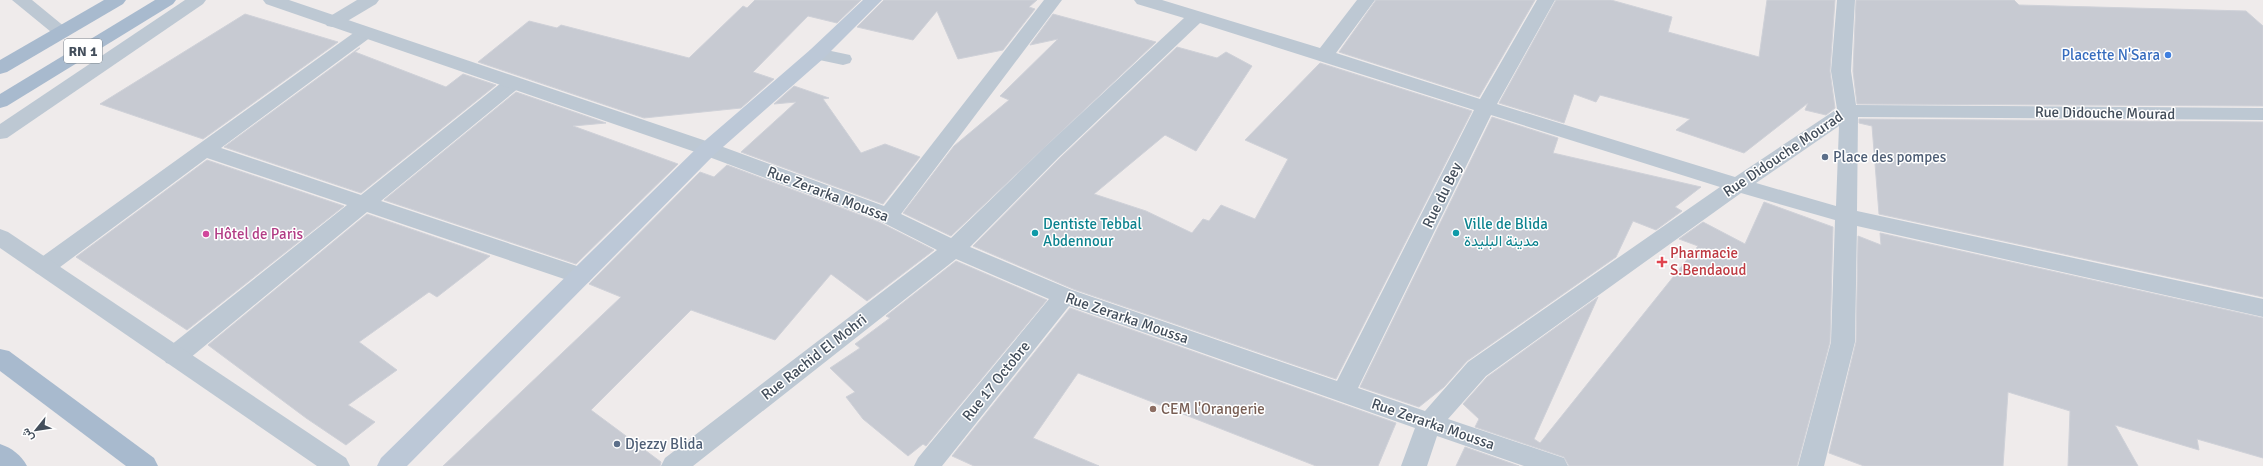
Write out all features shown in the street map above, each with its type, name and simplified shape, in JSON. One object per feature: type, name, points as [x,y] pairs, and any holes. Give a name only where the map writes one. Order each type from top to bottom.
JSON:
[{"type":"main road","name":"RN 1","points":[[0,68],[117,0]]},
{"type":"main road","name":"RN 1","points":[[0,102],[167,0]]},
{"type":"main road","points":[[0,358],[145,466]]},
{"type":"main road","points":[[0,455],[14,466]]},
{"type":"street","points":[[21,0],[62,32]]},
{"type":"street","points":[[0,133],[197,0]]},
{"type":"street","name":"Rue Zerarka Moussa","points":[[272,0],[708,149],[888,216],[954,249],[1064,296],[1555,466]]},
{"type":"street","points":[[333,22],[370,0]]},
{"type":"street","points":[[390,466],[708,149],[817,54],[873,0]]},
{"type":"street","points":[[888,216],[1053,0]]},
{"type":"street","points":[[1143,0],[1325,55],[1485,108],[1736,186],[1846,216],[2263,308]]},
{"type":"street","points":[[1325,55],[1366,0]]},
{"type":"street","name":"Rue du Bey","points":[[1343,393],[1485,108],[1546,0]]},
{"type":"street","points":[[1811,466],[1843,342],[1849,124],[1841,71],[1846,0]]},
{"type":"street","name":"Rue Rachid El Mohri","points":[[674,466],[954,249],[1052,152],[1197,16]]},
{"type":"street","points":[[44,267],[365,33]]},
{"type":"street","points":[[817,54],[842,59]]},
{"type":"street","points":[[175,356],[513,83]]},
{"type":"street","name":"Rue Didouche Mourad","points":[[1429,423],[1477,369],[1736,186],[1848,110],[2263,114]]},
{"type":"street","points":[[205,150],[581,276]]},
{"type":"street","points":[[0,237],[337,466]]},
{"type":"street","name":"Rue 17 Octobre","points":[[927,466],[1064,296]]},
{"type":"street","points":[[1414,466],[1429,423]]},
{"type":"building","points":[[755,0],[861,0],[837,23],[808,16],[753,72],[774,79],[741,108],[644,118],[478,62],[529,21],[557,28],[561,25],[689,58],[743,6],[747,8]]},
{"type":"building","points":[[884,0],[1037,0],[1029,7],[1035,9],[1003,50],[958,59],[937,11],[913,40],[857,27]]},
{"type":"building","points":[[1376,0],[1535,0],[1479,97],[1339,52]]},
{"type":"building","points":[[1556,0],[1611,0],[1672,17],[1668,32],[1759,57],[1767,0],[1835,0],[1830,71],[1835,108],[1826,115],[1805,110],[1808,103],[1744,153],[1676,130],[1690,119],[1600,95],[1596,102],[1574,94],[1564,123],[1499,103]]},
{"type":"building","points":[[1856,0],[2014,0],[2019,5],[2246,11],[2263,26],[2263,106],[1857,104],[1853,71]]},
{"type":"building","points":[[245,14],[338,42],[203,139],[100,104]]},
{"type":"building","points":[[1053,14],[1156,42],[951,236],[903,213],[954,146],[1009,100],[1000,96],[1058,39],[1030,45]]},
{"type":"building","points":[[1177,47],[1217,58],[1226,52],[1252,66],[1196,151],[1165,135],[1094,194],[1146,211],[1192,233],[1203,219],[1209,221],[1221,205],[1255,219],[1288,159],[1245,140],[1320,63],[1472,111],[1336,379],[1073,289],[973,246],[1060,158]]},
{"type":"building","points":[[359,48],[355,52],[446,87],[463,74],[496,85],[361,193],[224,147]]},
{"type":"building","points":[[794,86],[829,98],[823,99],[861,153],[885,144],[920,157],[883,204],[741,152],[796,102],[774,104]]},
{"type":"building","points":[[516,92],[606,123],[573,126],[678,164],[576,264],[384,200]]},
{"type":"building","points":[[1492,117],[1558,138],[1553,153],[1701,187],[1675,207],[1682,211],[1656,230],[1633,221],[1616,257],[1467,361],[1444,387],[1419,407],[1360,387]]},
{"type":"building","points":[[1859,119],[2263,122],[2263,297],[1879,214],[1872,126],[1859,123]]},
{"type":"building","name":"Hôtel de Paris","points":[[207,160],[344,206],[187,330],[76,257]]},
{"type":"building","points":[[727,165],[879,222],[934,250],[867,301],[831,274],[775,340],[691,310],[591,410],[661,462],[660,466],[443,466],[621,297],[589,284],[700,172],[714,177]]},
{"type":"building","points":[[1764,202],[1833,227],[1830,342],[1797,466],[1569,466],[1564,457],[1475,427],[1479,419],[1463,404],[1487,377],[1598,297],[1534,439],[1540,443],[1698,246],[1679,239],[1703,222],[1745,244]]},
{"type":"building","points":[[367,214],[490,256],[437,297],[429,292],[359,342],[397,370],[348,405],[375,422],[346,445],[306,418],[208,345]]},
{"type":"building","points":[[1880,233],[2263,318],[2263,458],[2197,439],[2199,450],[2115,425],[2138,466],[2068,466],[2070,411],[2008,392],[2003,466],[1864,466],[1829,453],[1856,342],[1858,236],[1881,245]]},
{"type":"building","points":[[956,261],[1047,300],[926,446],[923,444],[908,456],[863,419],[846,397],[855,392],[830,368],[860,348],[855,344],[890,318],[886,316]]},
{"type":"building","name":"CEM l'Orangerie","points":[[1070,308],[1396,423],[1378,466],[1316,466],[1078,373],[1033,438],[1099,466],[974,466],[952,456]]},
{"type":"building","points":[[1465,447],[1519,466],[1456,466]]},
{"type":"place","name":"Placette N'Sara","points":[[2168,55]]},
{"type":"place","name":"Place des pompes","points":[[1825,157]]},
{"type":"place","name":"Dentiste Tebbal Abdennour","points":[[1035,233]]},
{"type":"place","name":"Ville de Blida مدينة البليدة","points":[[1456,233]]},
{"type":"place","name":"Hôtel de Paris","points":[[206,234]]},
{"type":"place","name":"Pharmacie S.Bendaoud","points":[[1662,262]]},
{"type":"place","name":"CEM l'Orangerie","points":[[1153,409]]},
{"type":"place","name":"Djezzy Blida","points":[[617,444]]}]
